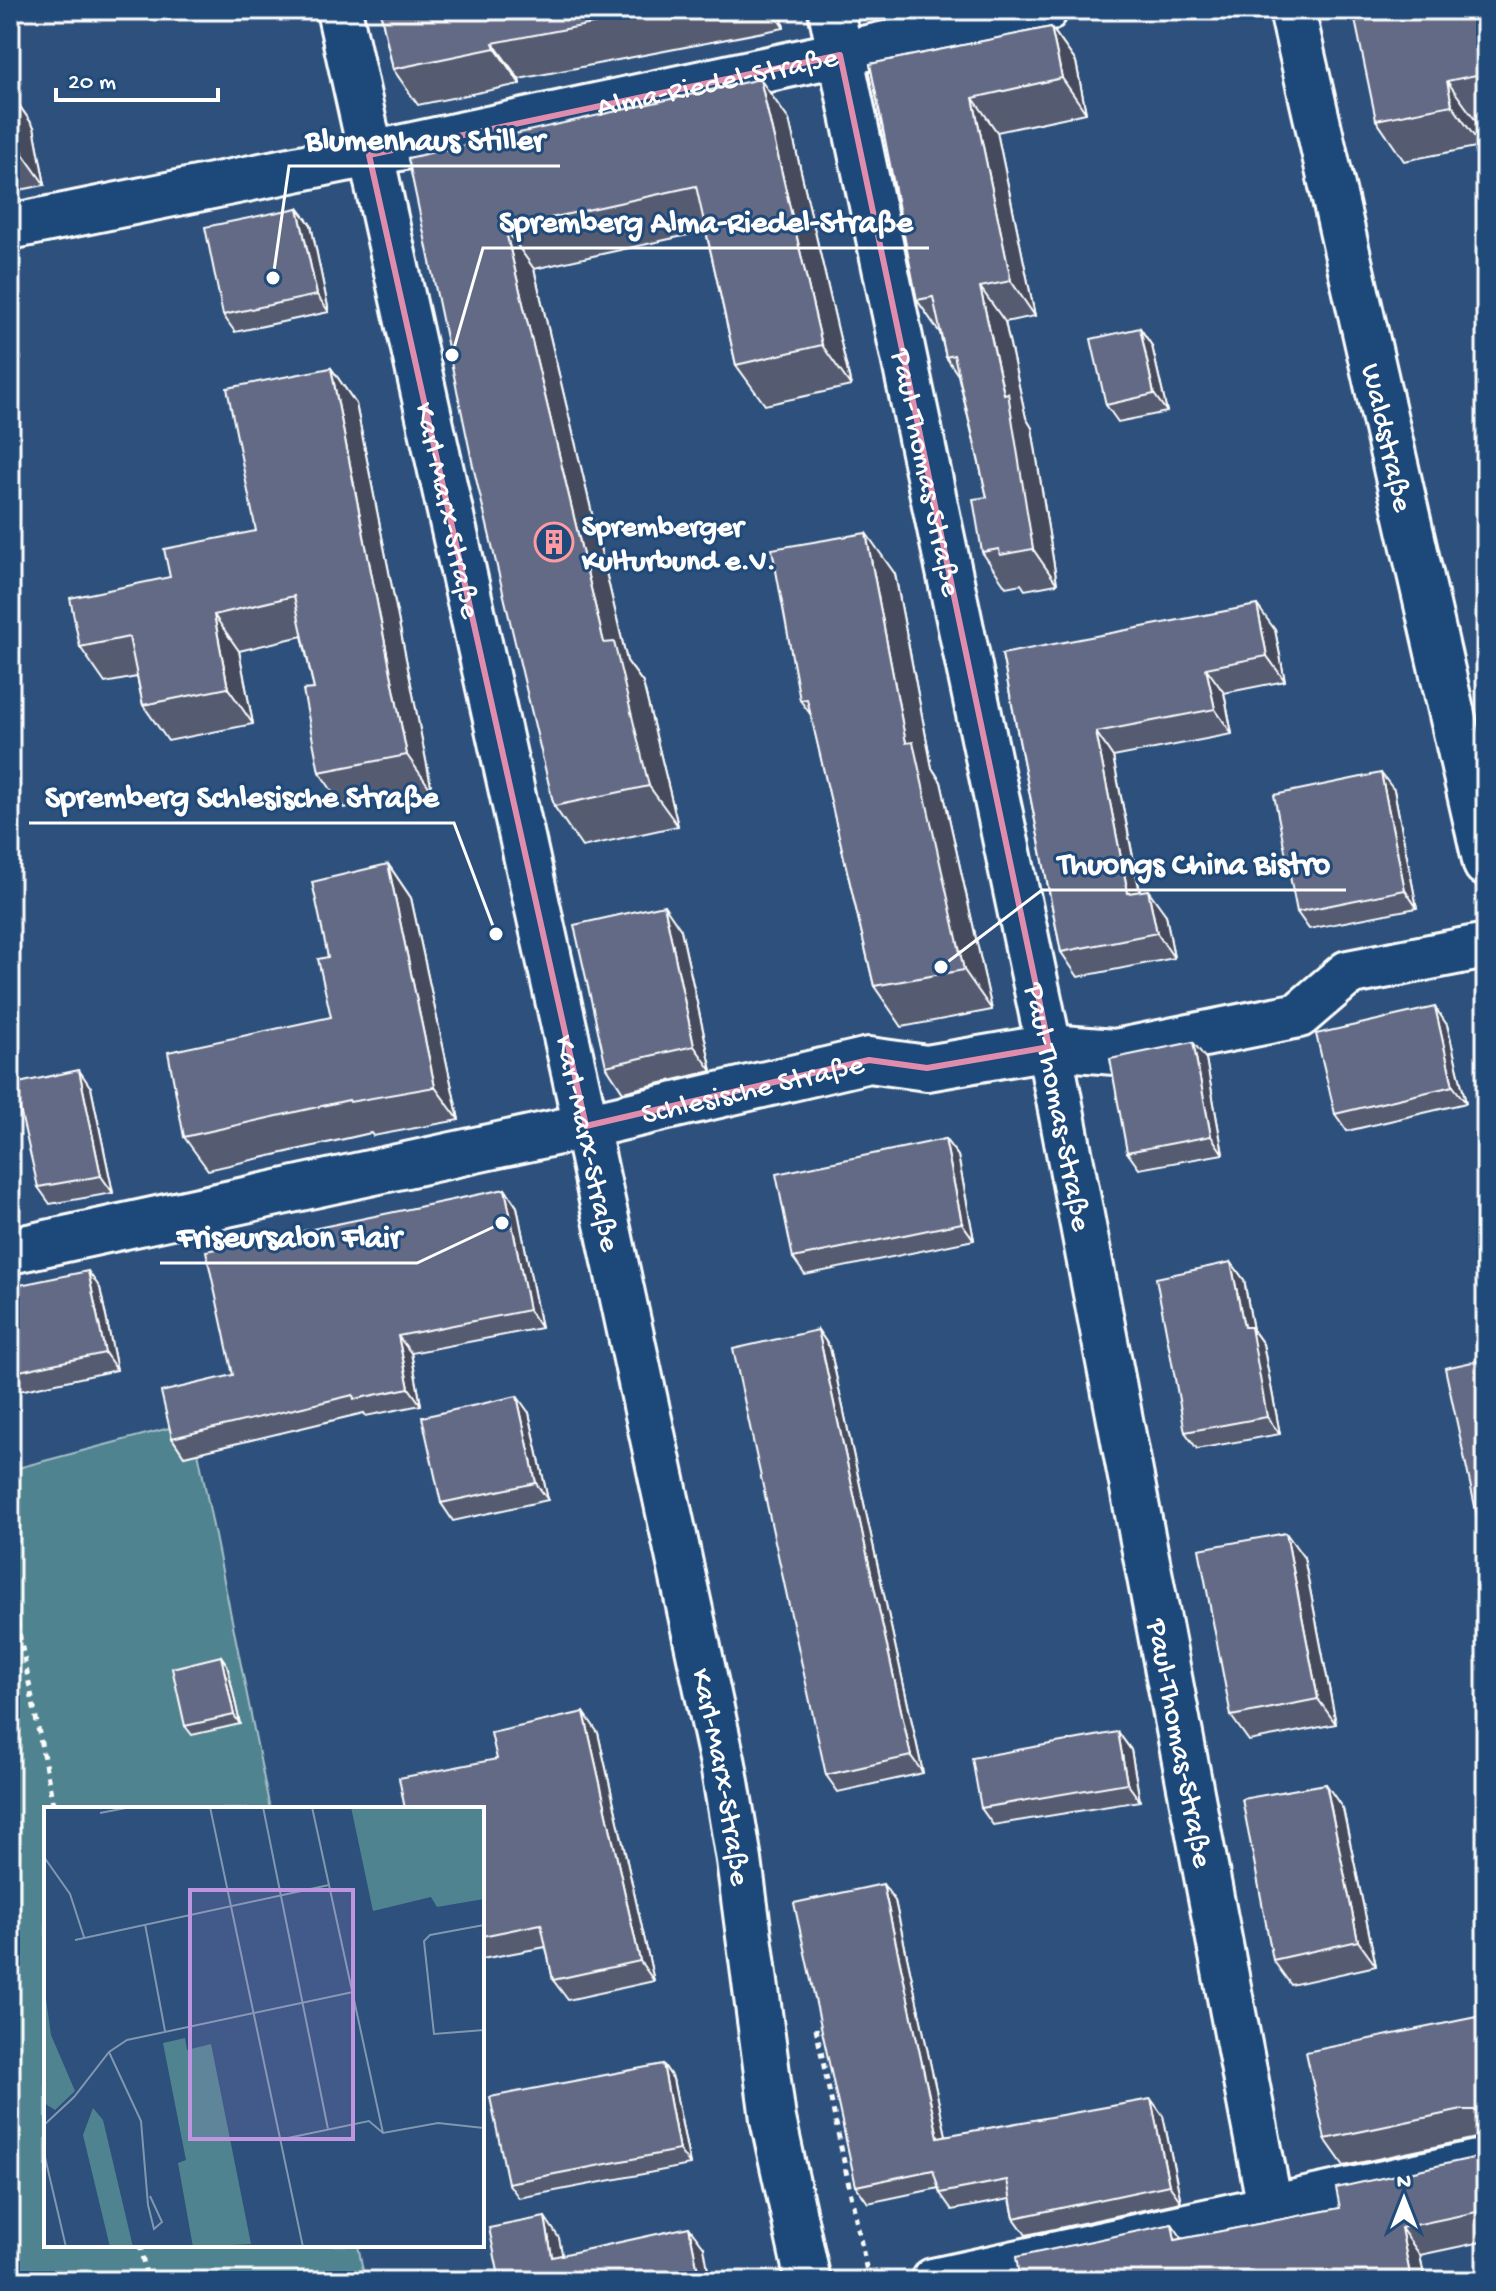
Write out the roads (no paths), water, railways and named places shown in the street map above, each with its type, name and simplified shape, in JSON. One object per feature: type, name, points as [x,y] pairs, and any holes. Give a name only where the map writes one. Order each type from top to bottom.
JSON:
[{"type":"street","name":"Karl-Marx-Straße","points":[[339,10],[586,1126],[723,1764],[739,1860],[773,2119],[808,2281]]},
{"type":"street","name":"Paul-Thomas-Straße","points":[[831,10],[1049,1047],[1270,2207]]},
{"type":"street","name":"Alma-Riedel-Straße","points":[[10,227],[369,155],[1045,10]]},
{"type":"street","name":"Waldstraße","points":[[1292,10],[1486,864]]},
{"type":"street","name":"Schlesische Straße","points":[[10,1251],[586,1126],[869,1060],[927,1068],[1049,1047],[1115,1052],[1299,1015],[1348,973],[1486,946]]},
{"type":"street","points":[[933,2281],[1486,2161]]},
{"type":"place","name":"Blumenhaus Stiller","points":[[273,278]]},
{"type":"place","name":"Spremberg Alma-Riedel-Straße","points":[[452,355]]},
{"type":"place","name":"Spremberger Kulturbund e.V.","points":[[554,542]]},
{"type":"place","name":"Spremberg Schlesische Straße","points":[[496,934]]},
{"type":"place","name":"Thuongs China Bistro","points":[[941,967]]},
{"type":"place","name":"Friseursalon Flair","points":[[502,1223]]}]
